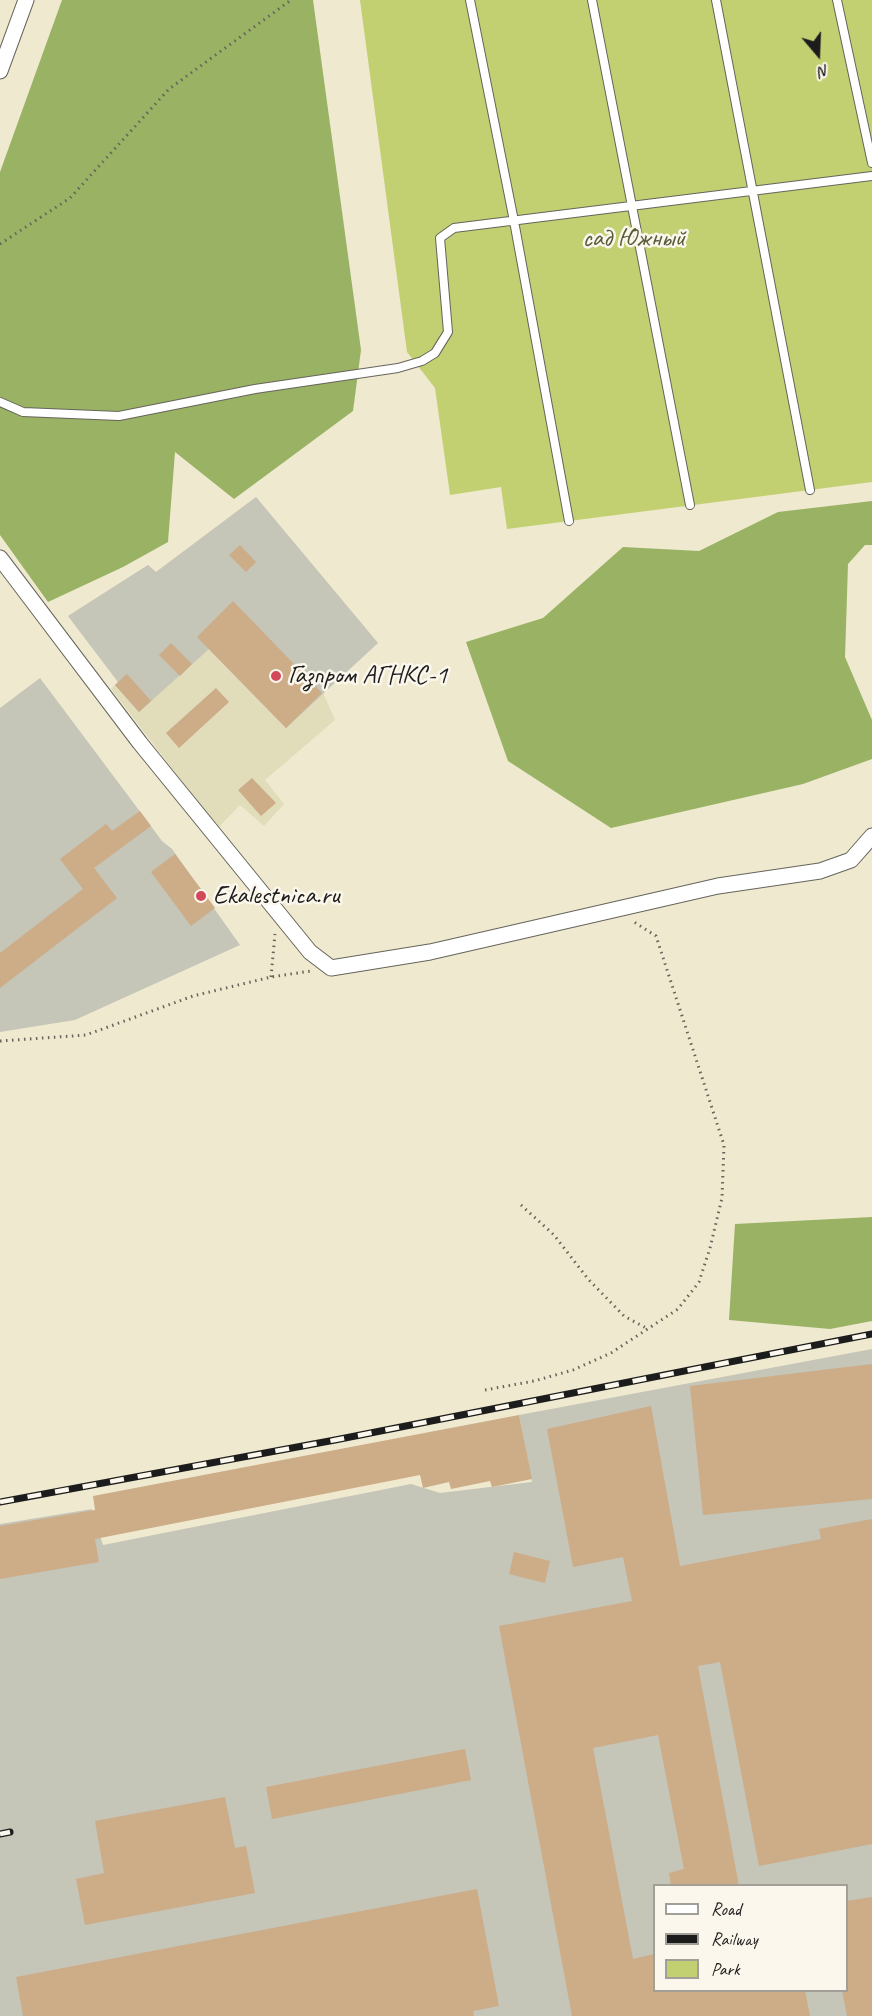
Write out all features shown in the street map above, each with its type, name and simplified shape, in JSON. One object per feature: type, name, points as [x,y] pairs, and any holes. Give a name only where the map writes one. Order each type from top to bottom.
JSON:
[{"type":"street","points":[[0,71],[26,0]]},
{"type":"street","points":[[0,558],[140,743],[277,913],[310,952],[331,968],[430,952],[718,886],[820,871],[851,861],[872,836]]},
{"type":"lane","points":[[470,0],[514,221],[569,521]]},
{"type":"lane","points":[[592,0],[690,505]]},
{"type":"lane","points":[[716,0],[810,490]]},
{"type":"lane","points":[[837,0],[872,163]]},
{"type":"lane","points":[[0,402],[23,412],[119,416],[255,389],[398,368],[422,361],[435,353],[448,332],[440,238],[454,228],[872,176]]},
{"type":"path","points":[[0,244],[70,198],[169,89],[291,0]]},
{"type":"path","points":[[485,1390],[534,1381],[573,1370],[611,1353],[678,1309],[699,1282],[710,1248],[722,1198],[724,1145],[656,936],[614,910]]},
{"type":"path","points":[[271,977],[277,913]]},
{"type":"path","points":[[0,1041],[86,1035],[193,996],[271,977],[331,968]]},
{"type":"path","points":[[521,1206],[554,1235],[588,1278],[624,1316],[648,1329]]},
{"type":"shaded area","points":[[256,497],[378,643],[323,693],[335,720],[265,780],[284,804],[264,826],[240,805],[218,828],[111,689],[118,682],[68,616],[148,565],[156,572]]},
{"type":"shaded area","points":[[256,497],[378,643],[286,728],[209,649],[139,712],[115,685],[118,682],[68,616],[148,565],[156,572]]},
{"type":"shaded area","points":[[40,678],[162,841],[172,849],[240,945],[75,1020],[0,1032],[0,708]]},
{"type":"shaded area","points":[[872,1349],[872,2016],[0,2016],[0,1524],[92,1509],[103,1545],[411,1484],[440,1493],[532,1482],[519,1415]]},
{"type":"green space","points":[[62,0],[313,0],[361,350],[353,411],[234,499],[175,452],[168,542],[123,567],[48,602],[0,535],[0,172]]},
{"type":"green space","name":"сад Южный","points":[[360,0],[872,0],[872,482],[507,529],[501,487],[450,495],[435,388],[407,352]]},
{"type":"green space","points":[[872,501],[872,545],[865,545],[848,564],[845,657],[872,720],[872,759],[803,784],[611,828],[508,761],[466,642],[543,618],[623,547],[699,551],[778,512]]},
{"type":"green space","points":[[872,1217],[872,1321],[830,1329],[729,1320],[735,1224]]},
{"type":"building","points":[[240,545],[256,562],[246,572],[229,555]]},
{"type":"building","points":[[233,601],[322,693],[286,728],[197,637]]},
{"type":"building","points":[[171,643],[192,664],[180,676],[159,655]]},
{"type":"building","points":[[127,674],[151,701],[139,712],[115,685]]},
{"type":"building","points":[[216,688],[229,702],[179,748],[166,733]]},
{"type":"building","points":[[252,778],[276,803],[261,816],[238,790]]},
{"type":"building","points":[[140,811],[151,826],[94,868],[117,898],[0,988],[0,953],[83,889],[60,859],[106,824],[112,831]]},
{"type":"building","points":[[175,854],[215,908],[191,926],[151,872]]},
{"type":"building","points":[[872,1364],[872,1499],[703,1515],[690,1386]]},
{"type":"building","points":[[651,1406],[680,1566],[821,1539],[819,1529],[872,1519],[872,1844],[759,1866],[720,1662],[698,1666],[739,1884],[671,1884],[669,1873],[684,1869],[658,1735],[593,1748],[633,1959],[653,1954],[653,1992],[805,1992],[810,2016],[572,2016],[499,1626],[632,1601],[623,1557],[573,1567],[547,1429]]},
{"type":"building","points":[[519,1415],[532,1479],[492,1487],[490,1481],[451,1489],[449,1482],[423,1488],[420,1475],[95,1539],[99,1562],[0,1579],[0,1526],[95,1510],[93,1496]]},
{"type":"building","points":[[514,1552],[550,1561],[545,1583],[509,1574]]},
{"type":"building","points":[[465,1749],[471,1780],[272,1819],[266,1787]]},
{"type":"building","points":[[225,1797],[235,1848],[246,1846],[255,1893],[85,1925],[76,1879],[104,1873],[95,1821]]},
{"type":"building","points":[[477,1889],[499,2006],[473,2011],[474,2016],[23,2016],[16,1977]]},
{"type":"building","points":[[872,1897],[872,2016],[847,2016],[842,1992],[848,1992],[848,1901]]},
{"type":"railway","points":[[0,1502],[335,1440],[872,1334]]},
{"type":"railway","points":[[0,1834],[10,1832]]},
{"type":"place","name":"Газпром АГНКС-1","points":[[276,676]]},
{"type":"place","name":"Ekalestnica.ru","points":[[201,896]]}]
